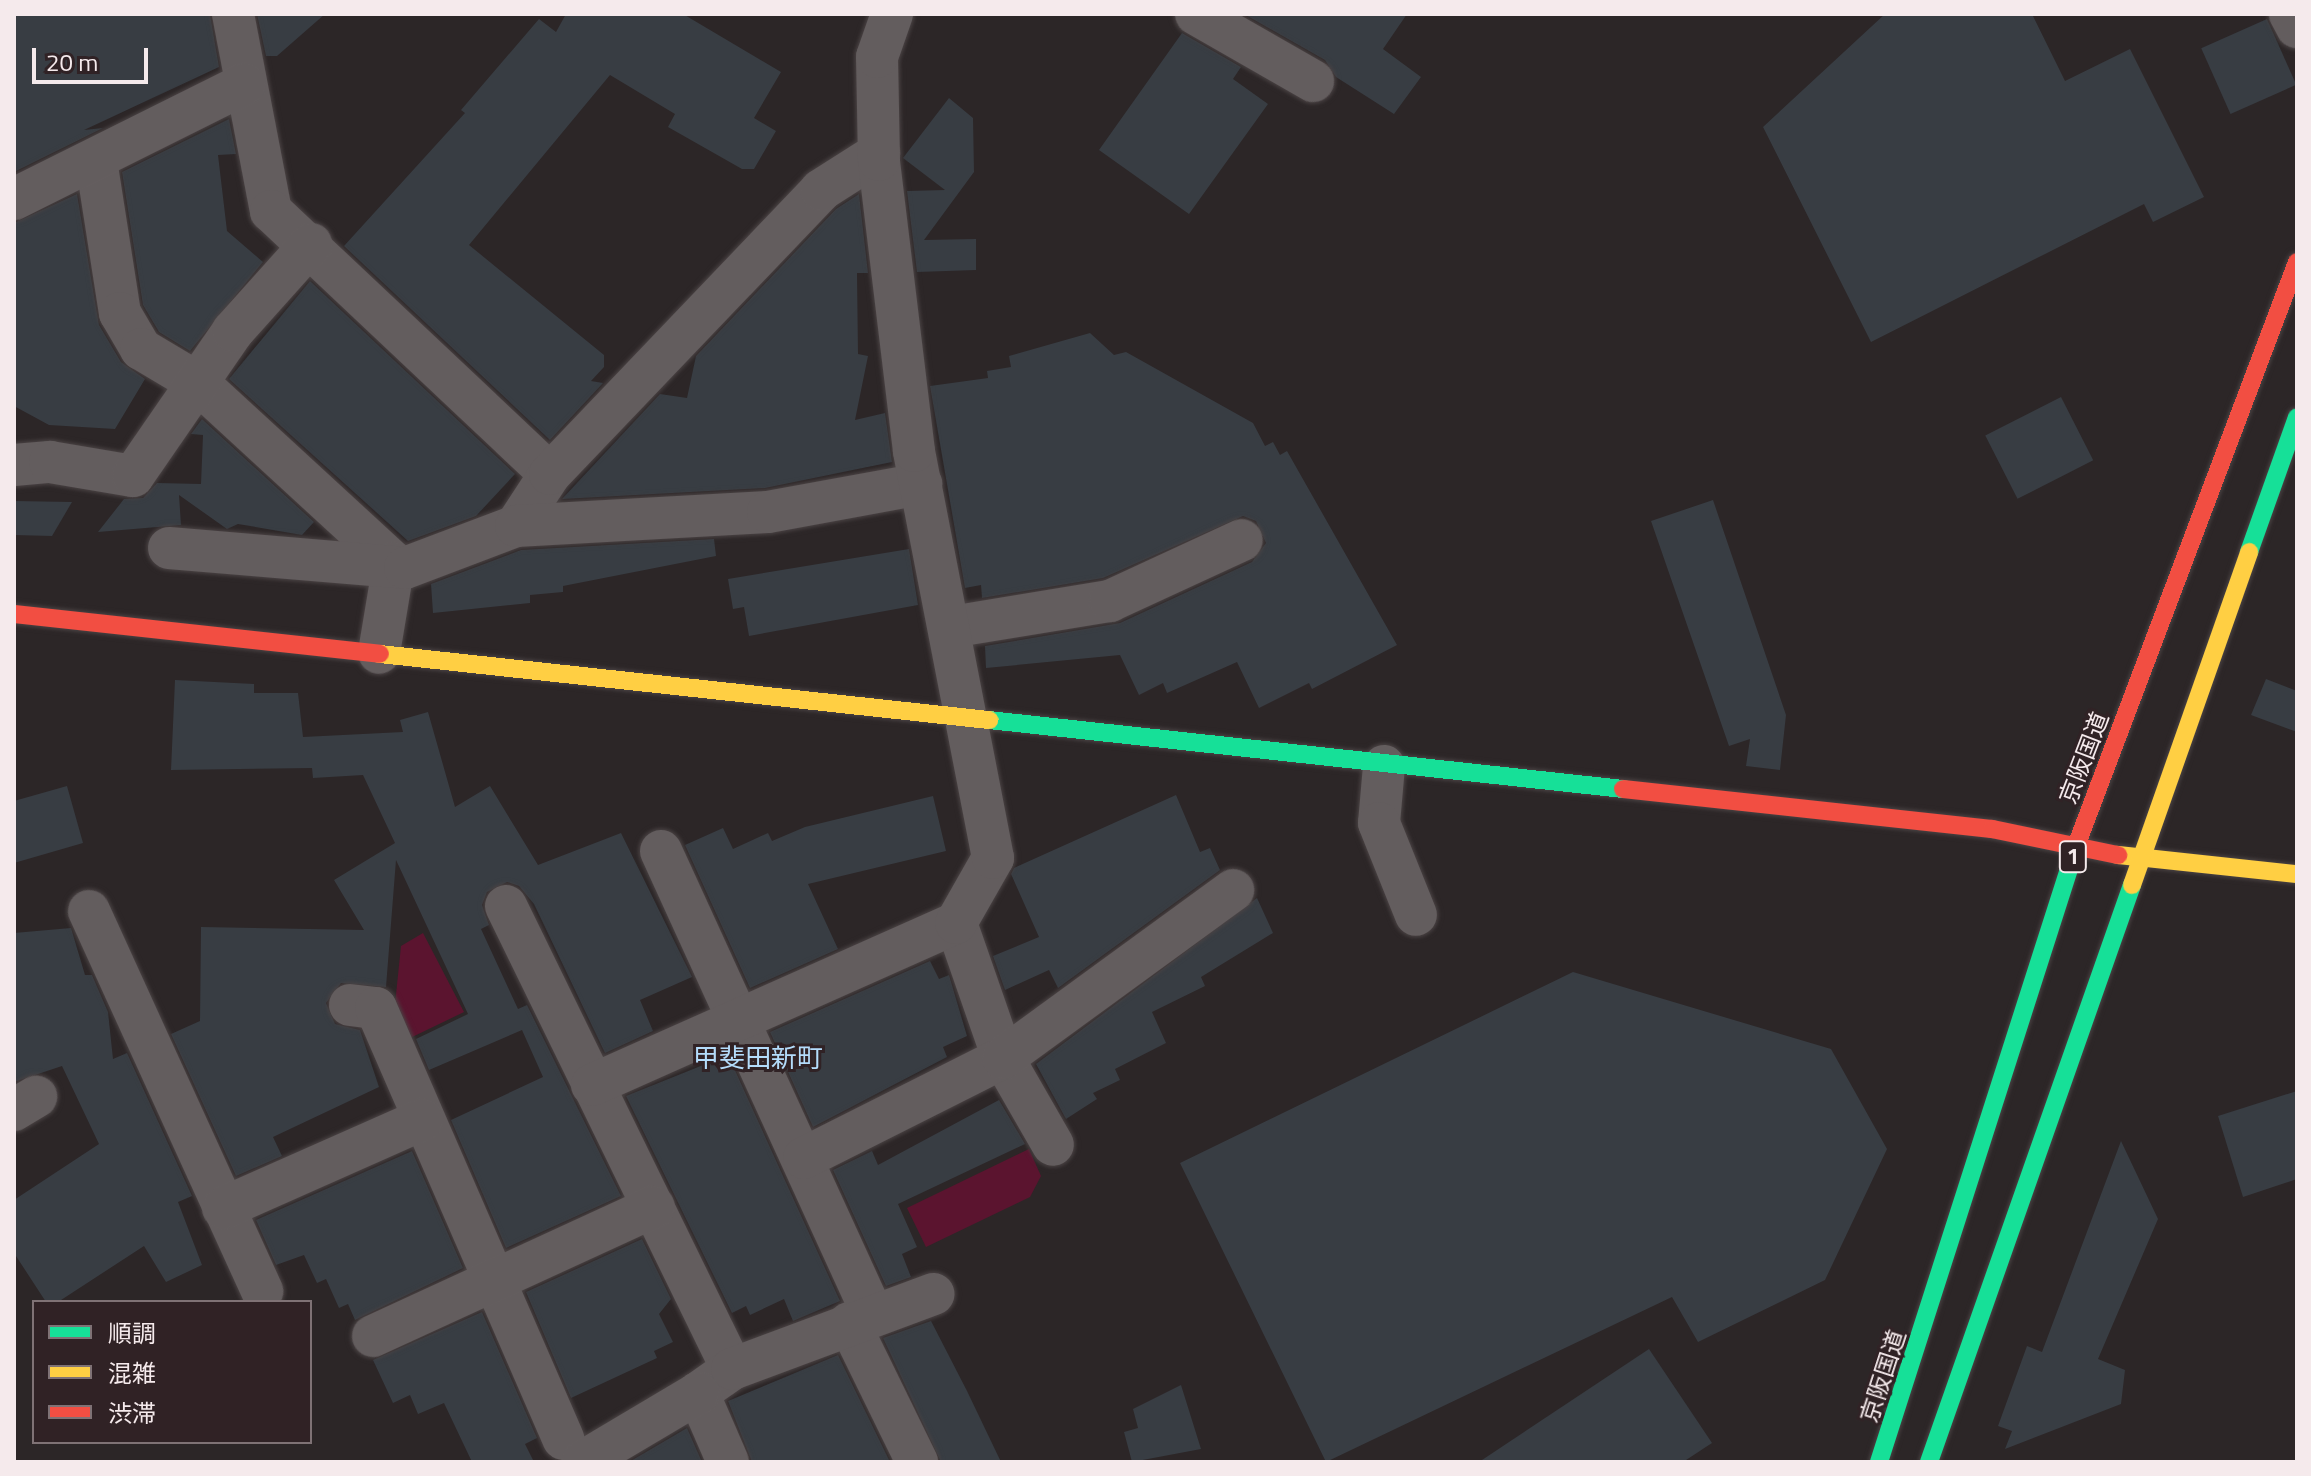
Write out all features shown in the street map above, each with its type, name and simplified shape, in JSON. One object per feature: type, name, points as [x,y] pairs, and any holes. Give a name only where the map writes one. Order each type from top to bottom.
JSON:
[{"type":"main road","name":"京阪国道","points":[[1879,1462],[2075,850],[2297,262]]},
{"type":"main road","points":[[1929,1462],[2145,856],[2297,417]]},
{"type":"main road","points":[[14,614],[970,716],[1384,766],[1992,829],[2075,850],[2297,874]]},
{"type":"street","points":[[233,14],[271,211],[311,244],[550,474]]},
{"type":"street","points":[[592,1085],[956,923],[993,858],[970,716],[921,484],[879,153],[877,57],[892,14]]},
{"type":"street","points":[[1196,14],[1313,81]]},
{"type":"street","points":[[2290,14],[2297,27]]},
{"type":"street","points":[[14,199],[245,84]]},
{"type":"street","points":[[516,526],[550,474],[821,190],[879,153]]},
{"type":"street","points":[[96,160],[120,313],[141,349],[198,383],[394,563],[405,568],[516,526],[768,512],[921,484]]},
{"type":"street","points":[[14,465],[50,462],[133,476],[233,331],[311,244]]},
{"type":"street","points":[[951,627],[1110,601],[1242,540]]},
{"type":"street","points":[[169,548],[394,563]]},
{"type":"street","points":[[379,653],[394,563]]},
{"type":"street","points":[[1384,766],[1379,823],[1416,915]]},
{"type":"street","points":[[661,851],[804,1158],[917,1462]]},
{"type":"street","points":[[804,1158],[1003,1058],[1233,890]]},
{"type":"street","points":[[506,906],[732,1369]]},
{"type":"street","points":[[89,911],[262,1291]]},
{"type":"street","points":[[956,923],[1003,1058],[1053,1145]]},
{"type":"street","points":[[350,1005],[376,1008],[493,1282],[572,1451],[698,1393],[732,1369],[861,1318],[934,1294]]},
{"type":"street","points":[[223,1208],[422,1120]]},
{"type":"street","points":[[373,1336],[654,1207]]},
{"type":"street","points":[[698,1393],[728,1462]]},
{"type":"shaded area","points":[[423,933],[464,1012],[406,1040],[394,1014],[401,946]]},
{"type":"shaded area","points":[[1029,1149],[1041,1176],[1030,1197],[926,1247],[907,1208]]},
{"type":"building","points":[[14,14],[210,14],[219,67],[84,130],[103,128],[14,172]]},
{"type":"building","points":[[257,14],[325,14],[277,56],[266,56]]},
{"type":"building","points":[[566,14],[683,14],[781,72],[754,118],[776,131],[754,169],[742,169],[668,127],[675,114],[610,75],[469,245],[604,355],[604,367],[591,381],[603,383],[550,440],[344,246],[465,113],[461,110],[539,19],[556,32]]},
{"type":"building","points":[[1244,14],[1407,14],[1383,49],[1421,77],[1394,114],[1336,77],[1325,60]]},
{"type":"building","points":[[1885,14],[2032,14],[2065,81],[2130,49],[2204,197],[2153,222],[2144,204],[1871,342],[1763,127]]},
{"type":"building","points":[[2267,19],[2296,85],[2231,114],[2201,48]]},
{"type":"building","points":[[1182,33],[1241,67],[1233,79],[1268,104],[1189,214],[1099,150]]},
{"type":"building","points":[[949,98],[973,118],[974,172],[924,240],[976,239],[976,270],[917,272],[907,191],[945,190],[903,158]]},
{"type":"building","points":[[229,119],[236,154],[218,155],[227,231],[263,262],[190,351],[159,332],[143,305],[122,172]]},
{"type":"building","points":[[77,194],[99,325],[121,362],[145,379],[115,429],[49,425],[14,406],[14,223]]},
{"type":"building","points":[[859,194],[868,273],[857,273],[858,354],[868,356],[855,420],[885,413],[892,462],[765,488],[562,499],[660,394],[687,398],[696,356],[836,209]]},
{"type":"building","points":[[310,281],[515,474],[476,516],[408,541],[229,379]]},
{"type":"building","points":[[1090,333],[1114,355],[1126,352],[1253,423],[1265,446],[1273,442],[1280,455],[1287,451],[1397,645],[1312,689],[1309,683],[1259,708],[1237,662],[1167,693],[1163,683],[1139,695],[1120,655],[986,668],[985,646],[1120,623],[1252,562],[1266,543],[1256,521],[1243,516],[1103,578],[982,598],[981,585],[965,588],[930,386],[988,378],[987,371],[1011,367],[1009,356]]},
{"type":"building","points":[[2061,397],[2093,460],[2017,499],[1985,436]]},
{"type":"building","points":[[202,419],[314,522],[302,535],[238,524],[227,529],[179,495],[181,525],[98,532],[124,499],[143,498],[157,483],[201,484],[203,435],[191,434]]},
{"type":"building","points":[[1713,500],[1786,715],[1780,770],[1746,766],[1750,739],[1729,746],[1651,521]]},
{"type":"building","points":[[14,501],[72,502],[52,536],[14,535]]},
{"type":"building","points":[[714,539],[716,556],[563,586],[563,592],[530,595],[530,603],[433,613],[431,584],[521,550]]},
{"type":"building","points":[[909,549],[918,605],[749,636],[744,607],[733,609],[728,579]]},
{"type":"building","points":[[2266,679],[2297,691],[2297,732],[2251,715]]},
{"type":"building","points":[[175,680],[254,684],[254,693],[298,693],[303,737],[403,732],[400,720],[428,712],[455,807],[490,786],[538,865],[621,833],[692,977],[640,1000],[653,1031],[605,1053],[534,904],[519,886],[507,882],[487,892],[482,905],[489,925],[481,929],[518,1009],[527,1005],[621,1196],[506,1248],[451,1120],[543,1077],[522,1030],[429,1070],[416,1039],[468,1014],[396,860],[386,987],[341,983],[326,1003],[335,1024],[360,1030],[379,1087],[273,1137],[282,1156],[236,1176],[171,1034],[200,1021],[201,927],[364,930],[334,880],[395,843],[363,775],[313,778],[312,768],[171,770]]},
{"type":"building","points":[[67,786],[83,843],[14,863],[14,801]]},
{"type":"building","points":[[1176,795],[1200,852],[1210,848],[1220,870],[1058,988],[1049,970],[1005,990],[993,956],[1039,937],[1011,874],[1014,868]]},
{"type":"building","points":[[933,796],[946,851],[808,884],[838,949],[750,988],[685,845],[723,828],[733,849],[768,833],[772,841],[805,827]]},
{"type":"building","points":[[1257,898],[1273,933],[1201,977],[1205,986],[1152,1012],[1166,1043],[1115,1069],[1120,1080],[1093,1093],[1097,1099],[1066,1119],[1036,1064]]},
{"type":"building","points":[[71,928],[85,975],[92,975],[108,1012],[113,1059],[127,1053],[192,1196],[178,1202],[202,1265],[166,1282],[144,1246],[61,1300],[45,1300],[14,1253],[14,1200],[99,1144],[62,1066],[14,1082],[14,933]]},
{"type":"building","points":[[930,961],[939,979],[949,975],[967,1036],[943,1047],[947,1057],[813,1127],[770,1032]]},
{"type":"building","points":[[1573,972],[1831,1049],[1887,1149],[1825,1280],[1698,1342],[1672,1297],[1326,1462],[1180,1163]]},
{"type":"building","points":[[728,1055],[840,1301],[793,1321],[784,1299],[750,1315],[746,1306],[732,1313],[626,1096]]},
{"type":"building","points":[[2297,1091],[2297,1179],[2243,1197],[2218,1116]]},
{"type":"building","points":[[999,1100],[1025,1144],[898,1204],[917,1247],[902,1254],[911,1277],[886,1286],[833,1170],[872,1151],[878,1165]]},
{"type":"building","points":[[2121,1141],[2158,1219],[2098,1359],[2125,1370],[2121,1404],[2005,1449],[2012,1431],[1998,1426],[2027,1346],[2042,1352]]},
{"type":"building","points":[[412,1151],[463,1268],[355,1320],[348,1304],[339,1308],[326,1279],[317,1283],[304,1255],[276,1265],[256,1220]]},
{"type":"building","points":[[642,1239],[671,1299],[659,1314],[673,1342],[654,1351],[657,1358],[571,1398],[526,1292]]},
{"type":"building","points":[[482,1312],[537,1438],[525,1444],[534,1462],[472,1462],[444,1403],[418,1414],[410,1395],[393,1403],[373,1360]]},
{"type":"building","points":[[931,1321],[1001,1462],[941,1462],[883,1338]]},
{"type":"building","points":[[1649,1349],[1712,1443],[1683,1462],[1479,1462]]},
{"type":"building","points":[[838,1355],[890,1462],[752,1462],[728,1401]]},
{"type":"building","points":[[1181,1385],[1201,1449],[1132,1462],[1124,1432],[1138,1428],[1133,1409]]},
{"type":"building","points":[[687,1428],[702,1462],[629,1462]]},
{"type":"traffic: fast","points":[[2249,552],[2297,417]]},
{"type":"traffic: fast","points":[[989,720],[1623,789]]},
{"type":"traffic: fast","points":[[1879,1462],[2078,841]]},
{"type":"traffic: fast","points":[[1929,1462],[2132,885]]},
{"type":"traffic: slow","points":[[2132,885],[2249,552]]},
{"type":"traffic: slow","points":[[380,654],[989,720]]},
{"type":"traffic: slow","points":[[2118,855],[2297,874]]},
{"type":"traffic: jam","points":[[2078,841],[2297,262]]},
{"type":"traffic: jam","points":[[14,614],[380,654]]},
{"type":"traffic: jam","points":[[1623,789],[1992,829],[2118,855]]},
{"type":"district","name":"甲斐田新町","points":[[758,1058]]}]
